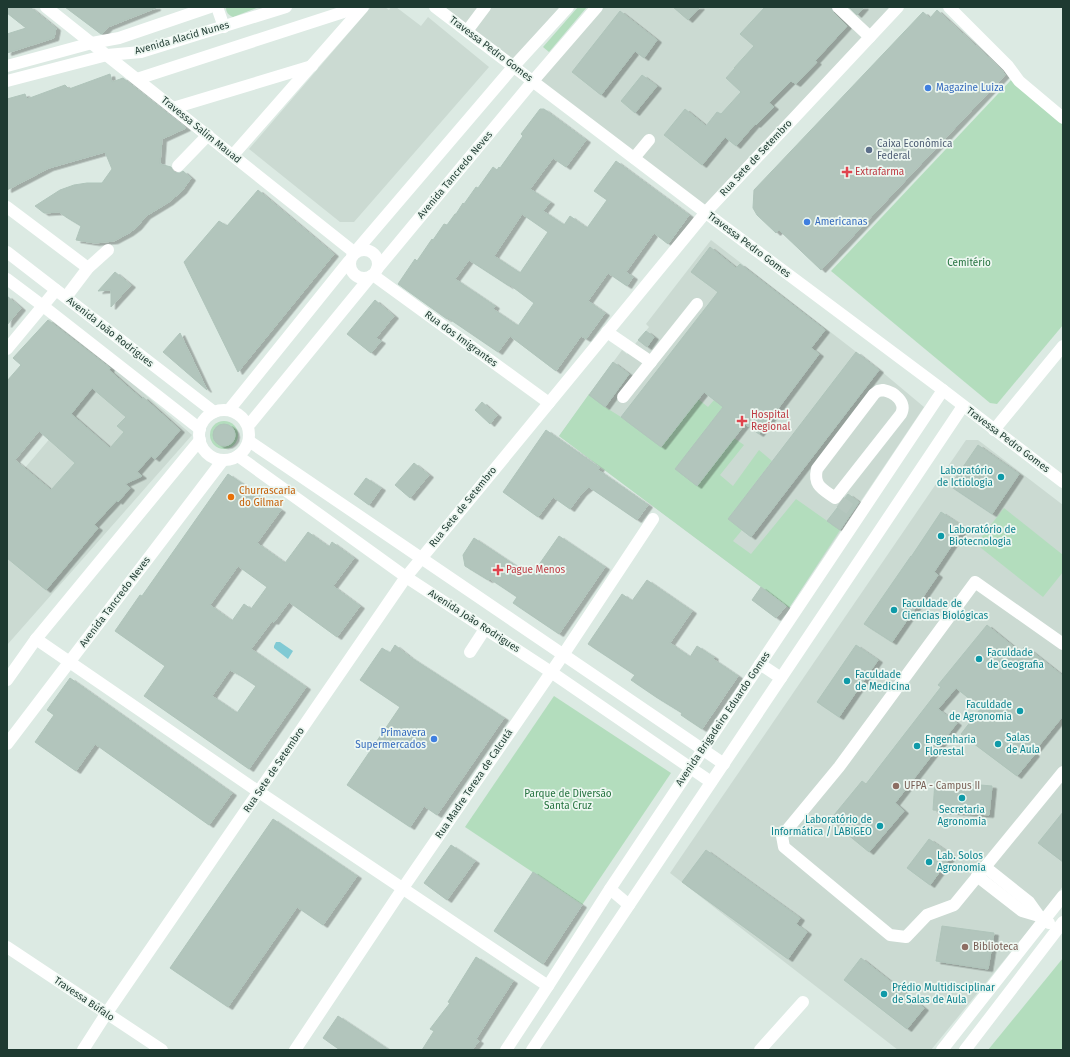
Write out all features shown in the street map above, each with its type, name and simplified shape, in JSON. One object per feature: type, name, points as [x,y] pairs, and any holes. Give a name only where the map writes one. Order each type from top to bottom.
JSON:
[{"type":"street","name":"Travessa Salim Mauad","points":[[46,7],[233,155],[354,255]]},
{"type":"street","name":"Avenida Alacid Nunes","points":[[7,66],[92,43],[120,38],[210,7]]},
{"type":"street","points":[[217,7],[224,26]]},
{"type":"street","name":"Avenida Alacid Nunes","points":[[7,81],[107,55],[141,52],[286,7]]},
{"type":"street","points":[[137,79],[359,7]]},
{"type":"street","points":[[233,155],[363,7]]},
{"type":"street","name":"Travessa Pedro Gomes","points":[[435,7],[1063,482]]},
{"type":"street","points":[[229,410],[354,255],[514,66],[568,7]]},
{"type":"street","name":"Avenida Tancredo Neves","points":[[248,426],[596,7]]},
{"type":"street","points":[[838,7],[870,37]]},
{"type":"street","name":"Rua Sete de Setembro","points":[[82,1050],[406,576],[706,212],[898,7]]},
{"type":"street","points":[[949,7],[1008,66],[1019,81],[1063,118]]},
{"type":"street","points":[[467,31],[483,8]]},
{"type":"street","points":[[173,108],[312,66]]},
{"type":"street","points":[[178,166],[208,135]]},
{"type":"street","points":[[634,158],[649,140]]},
{"type":"street","points":[[9,213],[88,268]]},
{"type":"street","points":[[66,298],[88,268],[108,250]]},
{"type":"street","points":[[365,250],[373,253],[378,260],[374,273],[367,278],[357,277],[349,266],[354,255],[365,250]]},
{"type":"street","name":"Avenida João Rodrigues","points":[[7,252],[214,412]]},
{"type":"street","name":"Rua dos Imigrantes","points":[[374,273],[549,404]]},
{"type":"street","name":"Avenida João Rodrigues","points":[[7,279],[43,306],[200,434]]},
{"type":"street","points":[[7,349],[56,290]]},
{"type":"street","points":[[623,396],[697,304]]},
{"type":"street","points":[[607,332],[650,362]]},
{"type":"street","points":[[994,430],[1063,346]]},
{"type":"street","name":"Avenida Brigadeiro Eduardo Gomes","points":[[506,1050],[610,889],[760,664],[856,514],[943,390]]},
{"type":"street","points":[[878,391],[887,391],[901,401],[903,410],[838,500],[818,486],[816,481],[817,469],[874,394],[878,391]]},
{"type":"street","points":[[532,1050],[963,406]]},
{"type":"street","points":[[229,410],[237,413],[244,419],[250,433],[249,441],[245,449],[238,456],[223,460],[208,454],[203,448],[200,434],[202,423],[206,418],[214,412],[229,410]]},
{"type":"street","points":[[7,680],[36,639],[200,434]]},
{"type":"street","name":"Avenida João Rodrigues","points":[[249,441],[724,764]]},
{"type":"street","name":"Avenida João Rodrigues","points":[[238,456],[406,576],[551,672],[711,782]]},
{"type":"street","name":"Avenida Tancredo Neves","points":[[7,744],[223,460]]},
{"type":"street","name":"Rua Madre Tereza de Calcutá","points":[[294,1050],[563,655],[653,519]]},
{"type":"street","points":[[1063,644],[975,582],[839,767],[782,836],[784,847],[890,935],[906,937],[927,915],[954,905],[1063,772]]},
{"type":"street","points":[[470,652],[485,629]]},
{"type":"street","points":[[36,639],[259,792],[548,986]]},
{"type":"street","points":[[760,664],[781,678]]},
{"type":"street","points":[[654,743],[668,726]]},
{"type":"street","points":[[965,1050],[1061,928],[1042,918],[1022,911],[981,872]]},
{"type":"street","points":[[610,889],[629,905]]},
{"type":"street","points":[[942,1050],[1042,918],[1063,896]]},
{"type":"street","name":"Travessa Búfalo","points":[[7,947],[162,1050]]},
{"type":"street","points":[[760,1050],[803,1002]]},
{"type":"shaded area","points":[[371,7],[385,7],[389,10],[391,7],[396,7],[421,26],[428,17],[489,67],[354,222],[340,222],[249,149]]},
{"type":"shaded area","points":[[443,7],[560,7],[513,61]]},
{"type":"shaded area","points":[[602,7],[893,7],[706,208],[538,81]]},
{"type":"shaded area","name":"Hospital Regional","points":[[711,240],[881,371],[924,407],[789,608],[559,436],[622,350],[627,354],[649,327],[646,324]]},
{"type":"shaded area","points":[[52,318],[111,365],[192,435],[7,645],[7,489],[75,409],[13,358],[48,320]]},
{"type":"shaded area","name":"UFPA - Campus II","points":[[966,440],[978,440],[1063,505],[1063,886],[931,1050],[898,1050],[670,873]]},
{"type":"green space","points":[[226,7],[259,7],[233,17],[228,13]]},
{"type":"green space","points":[[578,7],[587,7],[549,52],[543,47]]},
{"type":"green space","name":"Cemitério","points":[[1012,79],[1063,123],[1063,325],[997,404],[990,403],[831,271]]},
{"type":"green space","points":[[589,394],[661,447],[698,399],[708,407],[714,400],[723,407],[676,469],[697,486],[734,438],[744,445],[720,475],[733,486],[759,450],[772,461],[728,519],[742,530],[733,541],[751,554],[796,499],[840,530],[789,608],[559,436]]},
{"type":"green space","points":[[224,421],[234,425],[238,435],[234,445],[224,449],[214,445],[210,435],[214,425]]},
{"type":"green space","points":[[1004,508],[1063,555],[1063,572],[1043,597],[976,544]]},
{"type":"green space","name":"Parque de Diversão Santa Cruz","points":[[554,696],[671,773],[582,905],[465,827]]},
{"type":"green space","points":[[1063,958],[1063,1050],[988,1050]]},
{"type":"water","points":[[276,642],[280,642],[293,651],[288,659],[274,648]]},
{"type":"building","points":[[7,7],[30,7],[56,28],[54,38],[7,53],[7,34],[26,28],[7,13]]},
{"type":"building","points":[[65,7],[156,8],[108,27],[101,34]]},
{"type":"building","points":[[673,7],[700,7],[688,20]]},
{"type":"building","points":[[765,7],[831,7],[833,12],[847,26],[815,61],[817,62],[796,84],[791,81],[769,103],[774,107],[756,125],[755,124],[736,146],[725,137],[702,165],[664,135],[685,109],[706,126],[717,112],[721,114],[741,92],[726,78],[754,46],[740,34]]},
{"type":"building","points":[[849,7],[864,7],[857,15]]},
{"type":"building","points":[[937,10],[1001,69],[1005,75],[821,270],[779,230],[776,233],[757,215],[753,208],[754,190],[923,12],[930,18]]},
{"type":"building","points":[[620,11],[657,40],[644,58],[635,51],[601,95],[572,72]]},
{"type":"building","points":[[110,74],[112,82],[123,78],[186,128],[162,139],[160,164],[171,167],[176,173],[183,171],[191,178],[182,191],[169,202],[146,216],[137,227],[129,233],[114,241],[95,243],[76,240],[81,226],[59,212],[44,213],[35,206],[60,190],[74,185],[102,183],[112,169],[105,152],[49,168],[7,190],[7,99],[25,94],[27,99],[65,85],[69,89]]},
{"type":"building","points":[[642,75],[657,86],[635,113],[621,101]]},
{"type":"building","points":[[540,109],[544,109],[586,140],[566,167],[553,158],[530,189],[550,202],[543,211],[564,225],[570,216],[587,228],[607,200],[594,191],[616,161],[689,215],[668,244],[654,233],[626,272],[633,277],[627,286],[608,273],[588,301],[605,313],[586,339],[581,336],[556,371],[510,336],[498,352],[448,318],[447,319],[398,284],[415,259],[417,261],[444,224],[447,225],[476,187],[478,188],[493,167],[497,170],[499,167],[500,168],[523,136],[521,134]],"holes":[[[522,214],[548,232],[520,273],[494,256]],[[469,260],[509,286],[510,285],[534,303],[518,326],[493,309],[495,306],[455,279]]]},
{"type":"building","points":[[258,190],[334,254],[238,372],[184,262],[219,221],[227,226]]},
{"type":"building","points":[[710,247],[736,268],[740,264],[825,330],[811,348],[819,354],[759,434],[745,424],[697,486],[675,469],[723,407],[704,392],[661,447],[621,417],[718,292],[691,272]]},
{"type":"building","points":[[115,272],[131,285],[111,307],[111,290],[98,291]]},
{"type":"building","points":[[7,296],[21,308],[7,325]]},
{"type":"building","points":[[375,300],[394,316],[376,338],[381,341],[371,353],[347,334]]},
{"type":"building","points":[[48,320],[110,368],[109,370],[128,387],[142,399],[143,397],[180,430],[155,459],[151,456],[137,472],[142,476],[125,484],[130,488],[94,525],[98,528],[46,590],[7,558],[7,381],[21,365],[13,358]],"holes":[[[92,388],[126,417],[117,426],[124,432],[110,448],[71,414]],[[39,431],[75,463],[51,490],[15,460]]]},
{"type":"building","points":[[646,331],[654,337],[647,347],[638,340]]},
{"type":"building","points":[[180,333],[207,390],[163,352]]},
{"type":"building","points":[[856,352],[879,370],[751,537],[728,519]]},
{"type":"building","points":[[613,362],[629,374],[605,407],[589,395]]},
{"type":"building","points":[[482,402],[497,415],[490,424],[475,410]]},
{"type":"building","points":[[224,424],[232,427],[235,435],[232,443],[224,446],[216,443],[213,435],[216,427]]},
{"type":"building","points":[[546,430],[600,468],[598,470],[648,505],[637,520],[589,487],[582,493],[570,509],[553,497],[538,517],[503,492]]},
{"type":"building","name":"Laboratório de Ictiologia","points":[[978,445],[1019,474],[992,514],[950,486]]},
{"type":"building","points":[[414,463],[429,475],[410,498],[395,485]]},
{"type":"building","points":[[228,474],[281,510],[257,543],[285,563],[308,532],[329,547],[332,542],[354,558],[333,586],[360,606],[337,637],[289,602],[274,622],[272,621],[251,649],[306,687],[249,769],[144,696],[165,666],[115,631],[140,595],[142,596]],"holes":[[[238,566],[267,587],[251,609],[244,604],[232,621],[210,605]],[[230,670],[256,686],[237,713],[212,696]]]},
{"type":"building","points":[[366,478],[381,488],[369,505],[354,494]]},
{"type":"building","points":[[848,494],[859,502],[840,530],[827,521]]},
{"type":"building","name":"Faculdade de Ciencias Biológicas","points":[[941,512],[964,527],[934,572],[938,575],[892,642],[864,624]]},
{"type":"building","points":[[559,536],[605,567],[559,634],[513,603],[517,597],[490,579],[488,580],[465,566],[463,555],[474,538],[531,576]]},
{"type":"building","points":[[647,580],[692,611],[670,643],[690,657],[697,646],[738,676],[702,729],[681,715],[682,713],[631,680],[635,675],[588,644],[622,594],[632,601]]},
{"type":"building","points":[[761,587],[786,606],[776,618],[752,600]]},
{"type":"building","points":[[987,625],[1020,652],[1025,646],[1063,676],[1063,716],[1033,753],[1035,754],[1017,776],[961,734],[981,708],[956,688],[938,709],[957,723],[895,803],[904,811],[869,852],[830,820],[862,781],[866,784],[941,687],[938,685]]},
{"type":"building","name":"Primavera Supermercados","points":[[395,645],[410,657],[504,718],[437,815],[424,806],[410,827],[347,785],[400,707],[360,680],[382,648],[390,653]]},
{"type":"building","name":"Faculdade de Medicina","points":[[856,645],[878,660],[839,717],[817,702]]},
{"type":"building","points":[[70,678],[232,793],[209,825],[95,744],[76,771],[35,742],[54,715],[47,710]]},
{"type":"building","name":"Secretaria Agronomia","points":[[935,781],[992,786],[989,815],[933,810]]},
{"type":"building","points":[[1063,812],[1063,862],[1038,843]]},
{"type":"building","points":[[273,819],[357,876],[323,925],[297,907],[228,1007],[170,968]]},
{"type":"building","name":"Lab. Solos Agronomia","points":[[929,839],[952,855],[930,885],[907,868]]},
{"type":"building","points":[[451,845],[475,861],[447,900],[424,883]]},
{"type":"building","points":[[706,850],[800,918],[796,924],[807,932],[788,959],[682,882]]},
{"type":"building","points":[[533,872],[582,905],[543,964],[494,931]]},
{"type":"building","name":"Biblioteca","points":[[942,926],[994,933],[988,969],[936,961]]},
{"type":"building","points":[[476,957],[513,981],[476,1039],[479,1041],[472,1050],[422,1050],[434,1031],[430,1029],[450,1003],[448,1002]]},
{"type":"building","name":"Prédio Multidisciplinar de Salas de Aula","points":[[861,958],[924,1008],[907,1029],[844,980]]},
{"type":"building","points":[[338,1016],[389,1050],[340,1050],[323,1038]]},
{"type":"tunnel","points":[[840,502],[853,511]]},
{"type":"place","name":"Magazine Luiza","points":[[928,88]]},
{"type":"place","name":"Caixa Econômica Federal","points":[[869,150]]},
{"type":"place","name":"Extrafarma","points":[[847,172]]},
{"type":"place","name":"Americanas","points":[[807,222]]},
{"type":"place","name":"Hospital Regional","points":[[742,421]]},
{"type":"place","name":"Laboratório de Ictiologia","points":[[1001,477]]},
{"type":"place","name":"Churrascaria do Gilmar","points":[[231,497]]},
{"type":"place","name":"Laboratório de Biotecnologia","points":[[941,536]]},
{"type":"place","name":"Pague Menos","points":[[498,570]]},
{"type":"place","name":"Faculdade de Ciencias Biológicas","points":[[894,610]]},
{"type":"place","name":"Faculdade de Geografia","points":[[979,659]]},
{"type":"place","name":"Faculdade de Medicina","points":[[847,681]]},
{"type":"place","name":"Faculdade de Agronomia","points":[[1020,711]]},
{"type":"place","name":"Primavera Supermercados","points":[[434,739]]},
{"type":"place","name":"Salas de Aula","points":[[998,744]]},
{"type":"place","name":"Engenharia Florestal","points":[[917,746]]},
{"type":"place","name":"UFPA - Campus II","points":[[896,786]]},
{"type":"place","name":"Secretaria Agronomia","points":[[962,798]]},
{"type":"place","name":"Laboratório de Informática / LABIGEO","points":[[880,826]]},
{"type":"place","name":"Lab. Solos Agronomia","points":[[929,862]]},
{"type":"place","name":"Biblioteca","points":[[965,947]]},
{"type":"place","name":"Prédio Multidisciplinar de Salas de Aula","points":[[884,994]]}]
